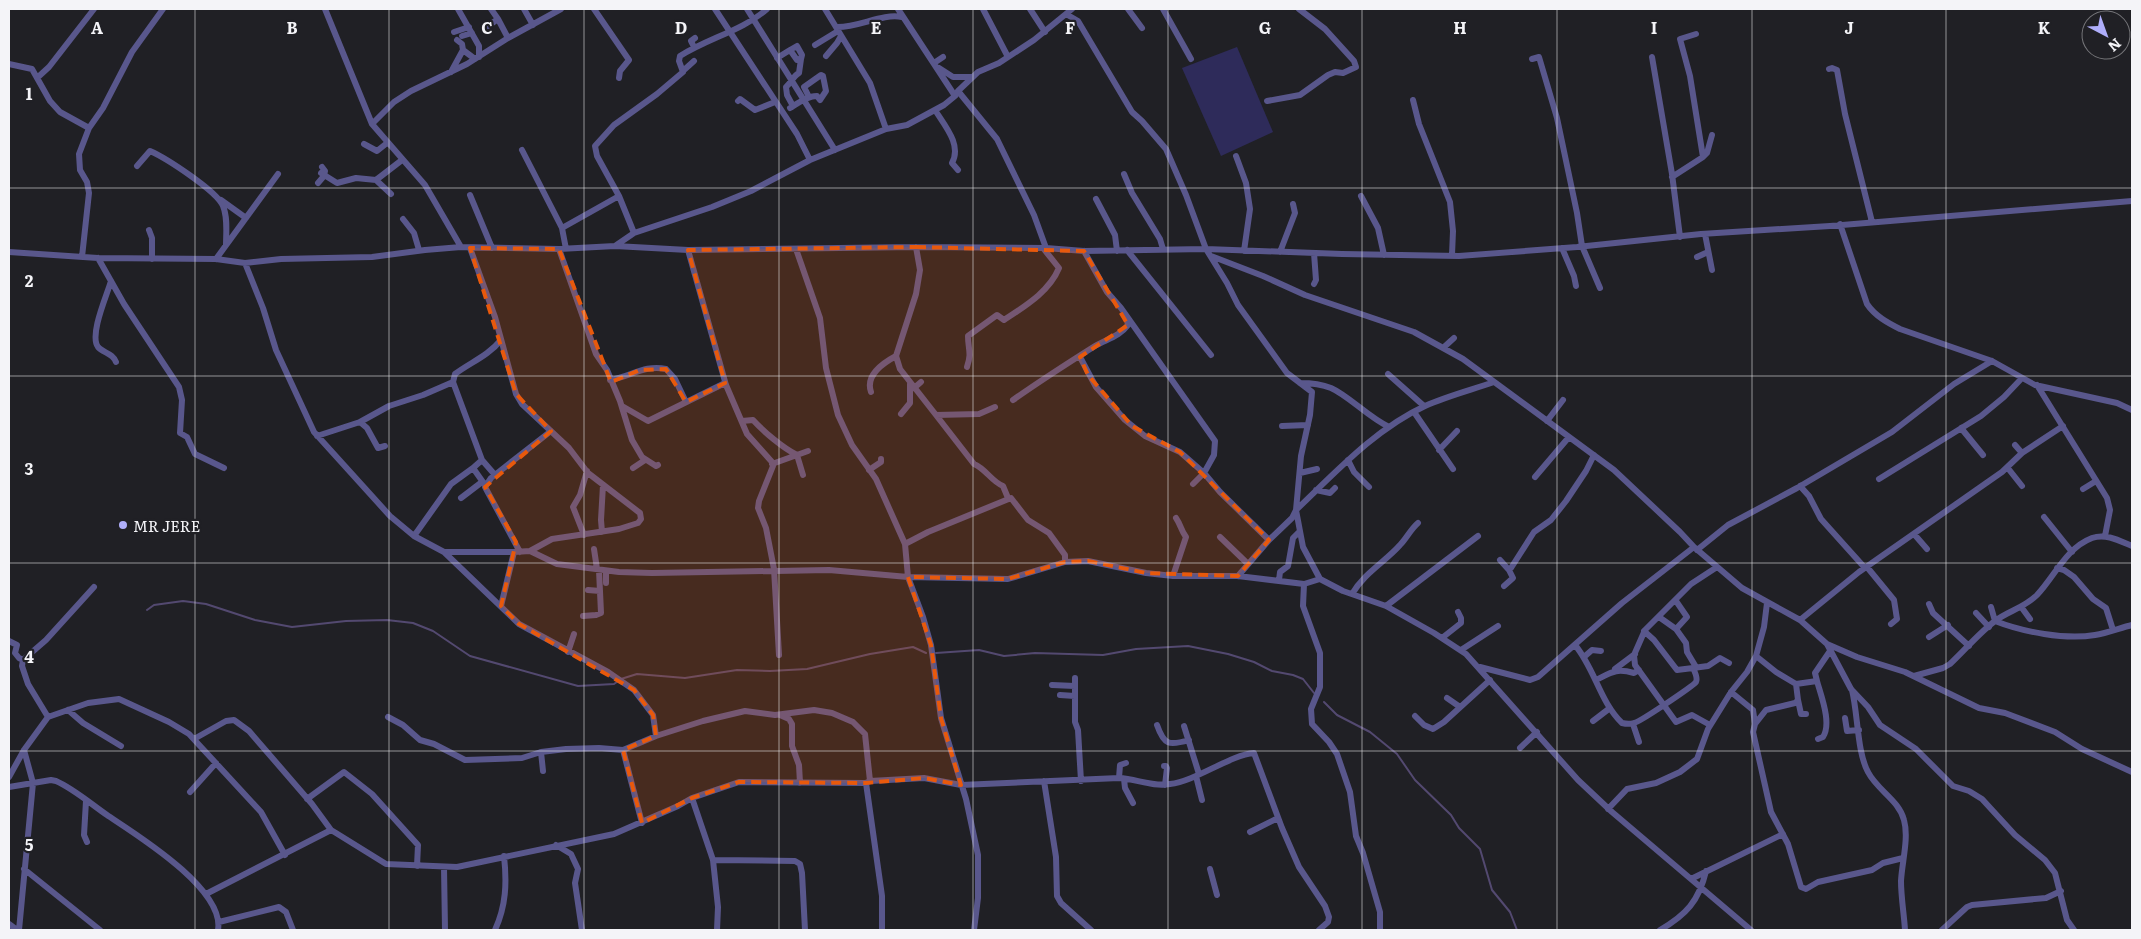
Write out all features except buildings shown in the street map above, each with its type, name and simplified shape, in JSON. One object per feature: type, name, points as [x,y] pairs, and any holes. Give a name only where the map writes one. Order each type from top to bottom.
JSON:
[{"type":"street","points":[[37,78],[49,68],[94,9]]},
{"type":"street","points":[[82,257],[89,193],[78,163],[79,154],[89,128],[103,108],[132,52],[163,9]]},
{"type":"street","points":[[325,9],[372,124],[425,185],[461,247]]},
{"type":"street","points":[[458,9],[480,46],[477,58]]},
{"type":"street","points":[[491,9],[499,17],[508,38]]},
{"type":"street","points":[[524,9],[533,25]]},
{"type":"street","points":[[372,124],[394,102],[411,91],[477,58],[533,25],[548,12],[561,9]]},
{"type":"street","points":[[594,9],[629,60],[620,71],[619,78]]},
{"type":"street","points":[[715,9],[797,134],[810,160]]},
{"type":"street","points":[[747,9],[792,82],[806,99],[835,150]]},
{"type":"street","points":[[684,70],[678,58],[694,47],[754,20],[767,9]]},
{"type":"street","points":[[826,9],[870,83],[886,129]]},
{"type":"street","points":[[898,9],[957,94],[996,139],[1034,215],[1044,248],[1059,268],[1038,296],[1030,303],[1004,320],[997,315],[968,336],[971,353],[967,367]]},
{"type":"street","points":[[983,9],[1008,57]]},
{"type":"street","points":[[1030,9],[1044,32]]},
{"type":"street","points":[[615,246],[634,233],[712,207],[750,191],[810,160],[886,129],[907,125],[935,110],[957,94],[972,77],[1008,57],[1044,32],[1072,9]]},
{"type":"street","points":[[1128,9],[1142,28]]},
{"type":"street","points":[[1164,9],[1191,59]]},
{"type":"street","points":[[1267,101],[1300,95],[1328,75],[1335,72],[1343,73],[1356,67],[1354,61],[1325,28],[1299,9]]},
{"type":"street","points":[[1066,14],[1078,21],[1132,112],[1166,149],[1206,249],[1238,306],[1283,367],[1312,392],[1308,424],[1300,456],[1296,510],[1303,547],[1320,579],[1352,594],[1386,606],[1461,650],[1480,667],[1578,780],[1608,809],[1751,930]]},
{"type":"street","points":[[488,26],[499,17]]},
{"type":"street","points":[[815,45],[838,31],[889,17],[902,17]]},
{"type":"street","points":[[451,72],[463,50],[460,38],[471,30]]},
{"type":"street","points":[[454,32],[471,30]]},
{"type":"street","points":[[826,56],[837,43],[838,31]]},
{"type":"street","points":[[1696,34],[1680,39],[1690,76],[1703,157]]},
{"type":"street","points":[[694,47],[691,41],[695,38]]},
{"type":"street","points":[[463,50],[477,58]]},
{"type":"street","points":[[777,58],[790,50],[797,60],[801,59],[799,72],[786,87],[786,91],[792,107],[806,99]]},
{"type":"street","points":[[936,65],[943,57]]},
{"type":"street","points":[[1532,59],[1539,57],[1557,118],[1578,213],[1582,246],[1600,288]]},
{"type":"street","points":[[1652,57],[1680,237]]},
{"type":"street","points":[[634,233],[619,196],[597,156],[596,142],[614,125],[657,94],[694,61]]},
{"type":"street","points":[[9,64],[32,69],[50,101],[60,112],[89,128]]},
{"type":"street","points":[[936,65],[953,77],[972,77]]},
{"type":"street","points":[[1829,69],[1838,70],[1845,114],[1872,222]]},
{"type":"street","points":[[738,101],[740,99],[755,110],[775,102]]},
{"type":"street","points":[[1413,100],[1419,124],[1450,202],[1453,231],[1452,256]]},
{"type":"street","points":[[935,110],[955,144],[956,157],[952,163],[958,170]]},
{"type":"street","points":[[1672,177],[1707,153],[1712,135]]},
{"type":"street","points":[[364,144],[376,151],[387,143]]},
{"type":"street","points":[[522,150],[562,228],[562,249],[590,338],[622,406],[632,440],[645,460],[656,466],[658,465]]},
{"type":"street","points":[[137,166],[150,151],[165,158],[246,218]]},
{"type":"street","points":[[1236,156],[1246,183],[1250,209],[1244,251]]},
{"type":"street","points":[[376,180],[402,160]]},
{"type":"street","points":[[318,182],[322,172],[336,183],[356,178],[376,180],[390,194]]},
{"type":"street","points":[[216,259],[278,174]]},
{"type":"street","points":[[1124,174],[1132,193],[1160,239],[1162,250]]},
{"type":"street","points":[[470,195],[492,248]]},
{"type":"street","points":[[216,196],[224,207],[226,245]]},
{"type":"street","points":[[562,228],[619,196]]},
{"type":"street","points":[[1361,196],[1378,228],[1384,255]]},
{"type":"street","points":[[1096,199],[1115,235],[1117,251]]},
{"type":"street","points":[[9,252],[98,258],[216,259],[245,263],[281,259],[372,257],[419,250],[461,247],[562,249],[615,246],[688,250],[916,246],[1044,248],[1084,251],[1206,249],[1452,256],[1562,248],[1705,234],[2132,201]]},
{"type":"street","points":[[1280,252],[1295,213],[1293,204]]},
{"type":"street","points":[[403,219],[414,234],[419,250]]},
{"type":"street","points":[[1840,224],[1863,293],[1871,309],[1889,323],[1900,329],[1992,361],[2037,385],[2117,402],[2132,410]]},
{"type":"street","points":[[149,230],[152,238],[152,259]]},
{"type":"street","points":[[1705,234],[1712,270]]},
{"type":"street","points":[[900,370],[896,356],[918,286],[920,270],[916,246]]},
{"type":"street","points":[[444,552],[530,551],[552,539],[602,532],[638,523],[641,519],[640,513],[586,471],[569,448],[522,404],[516,394],[501,340],[470,248]]},
{"type":"street","points":[[1562,248],[1574,276],[1576,286]]},
{"type":"street","points":[[796,249],[820,318],[826,368],[838,415],[852,445],[869,470],[895,520],[905,544],[908,577],[923,617],[931,646],[941,718],[961,785],[978,855],[978,898],[974,930]]},
{"type":"street","points":[[688,250],[725,382],[747,434],[772,464]]},
{"type":"street","points":[[1127,250],[1211,356]]},
{"type":"street","points":[[1084,251],[1106,292],[1121,308],[1215,441],[1214,455],[1204,473],[1193,484]]},
{"type":"street","points":[[1697,256],[1708,252]]},
{"type":"street","points":[[1314,253],[1316,280],[1314,284]]},
{"type":"street","points":[[1211,256],[1305,295],[1399,325],[1464,359],[1614,470],[1695,548],[1742,588],[1800,620],[1829,647],[1851,689],[1868,707],[1880,726],[1916,749],[1953,786],[1982,799],[2015,834],[2045,860],[2055,873],[2067,920],[2074,930]]},
{"type":"street","points":[[98,258],[124,304],[179,387],[182,400],[180,432],[187,437],[195,454],[224,468]]},
{"type":"street","points":[[245,263],[263,308],[276,350],[307,419],[317,436],[390,516],[414,536],[444,552],[519,624],[608,672],[634,690],[654,715],[656,736]]},
{"type":"street","points":[[111,281],[96,327],[96,341],[98,348],[115,358],[116,362]]},
{"type":"street","points":[[1013,400],[1097,345],[1120,333],[1128,325],[1127,319]]},
{"type":"street","points":[[1443,348],[1454,338]]},
{"type":"street","points":[[495,475],[482,460],[453,382],[455,374],[492,351],[501,340]]},
{"type":"street","points":[[871,392],[870,380],[878,367],[896,356]]},
{"type":"street","points":[[1080,357],[1096,387],[1132,426],[1145,436],[1180,452],[1204,473],[1220,492],[1269,540]]},
{"type":"street","points":[[889,360],[900,370],[974,464],[982,468],[996,484],[1003,486],[1008,498],[1015,502],[1028,520],[1049,533],[1065,555],[1065,562]]},
{"type":"street","points":[[1480,667],[1530,680],[1538,677],[1616,608],[1728,525],[1800,486],[1892,432],[1954,384],[1992,361]]},
{"type":"street","points":[[610,380],[656,366],[666,369],[675,379],[686,402]]},
{"type":"street","points":[[1388,374],[1424,406]]},
{"type":"street","points":[[1879,479],[1961,428],[2004,398],[2022,378]]},
{"type":"street","points":[[317,436],[360,422],[389,406],[423,395],[453,382]]},
{"type":"street","points":[[622,406],[648,421],[725,382]]},
{"type":"street","points":[[912,385],[921,382]]},
{"type":"street","points":[[1299,382],[1317,384],[1337,391],[1374,419],[1389,427]]},
{"type":"street","points":[[1238,576],[1316,490],[1348,460],[1389,427],[1424,406],[1494,382]]},
{"type":"street","points":[[900,414],[910,403],[912,385]]},
{"type":"street","points":[[2037,385],[2107,498],[2110,510],[2105,536]]},
{"type":"street","points":[[1546,421],[1563,400]]},
{"type":"street","points":[[910,403],[924,402]]},
{"type":"street","points":[[936,415],[979,414],[995,408]]},
{"type":"street","points":[[1414,412],[1453,469]]},
{"type":"street","points":[[742,421],[753,420],[761,430],[790,452],[797,455],[803,474]]},
{"type":"street","points":[[360,422],[367,428],[378,448],[385,446]]},
{"type":"street","points":[[1282,426],[1308,424]]},
{"type":"street","points":[[1800,620],[1866,567],[1980,489],[2022,454],[2063,426]]},
{"type":"street","points":[[1961,428],[1983,455]]},
{"type":"street","points":[[460,498],[495,475],[551,431]]},
{"type":"street","points":[[1439,450],[1457,431]]},
{"type":"street","points":[[1535,477],[1569,437]]},
{"type":"street","points":[[2014,444],[2022,454]]},
{"type":"street","points":[[772,464],[808,452]]},
{"type":"street","points":[[1509,570],[1534,532],[1551,520],[1566,500],[1586,471],[1594,455]]},
{"type":"street","points":[[869,470],[881,462],[881,459]]},
{"type":"street","points":[[414,536],[451,484],[482,460]]},
{"type":"street","points":[[633,468],[645,460]]},
{"type":"street","points":[[1348,460],[1354,472],[1369,487]]},
{"type":"street","points":[[772,464],[758,508],[766,528],[774,569],[779,655]]},
{"type":"street","points":[[473,468],[484,483],[491,502],[515,541],[517,552],[501,606]]},
{"type":"street","points":[[2007,468],[2022,486]]},
{"type":"street","points":[[1300,473],[1317,469]]},
{"type":"street","points":[[584,535],[573,507],[583,485],[586,471]]},
{"type":"street","points":[[2084,490],[2096,481]]},
{"type":"street","points":[[602,532],[603,484]]},
{"type":"street","points":[[1800,486],[1809,496],[1821,519],[1894,600],[1897,619],[1891,624]]},
{"type":"street","points":[[1316,490],[1330,493],[1335,488]]},
{"type":"street","points":[[905,544],[1008,498]]},
{"type":"street","points":[[2044,517],[2072,552]]},
{"type":"street","points":[[1173,576],[1186,537],[1176,518]]},
{"type":"street","points":[[1352,594],[1358,583],[1401,544],[1418,523]]},
{"type":"street","points":[[1279,580],[1280,572],[1288,566],[1294,538],[1299,532]]},
{"type":"street","points":[[1914,534],[1927,549]]},
{"type":"street","points":[[1220,536],[1248,564]]},
{"type":"street","points":[[1386,606],[1478,536]]},
{"type":"street","points":[[1914,676],[1950,664],[1995,621],[2022,608],[2037,595],[2057,568],[2072,552],[2088,540],[2105,536],[2132,546]]},
{"type":"street","points":[[594,549],[606,583]]},
{"type":"street","points":[[530,551],[557,564],[601,570],[652,573],[774,569],[829,570],[908,577],[1008,579],[1065,562],[1088,561],[1146,574],[1238,576],[1304,584],[1320,579]]},
{"type":"street","points":[[1500,560],[1513,578],[1511,582],[1504,586]]},
{"type":"street","points":[[1710,725],[1692,715],[1676,722],[1635,665],[1635,654],[1644,631],[1691,584],[1717,567]]},
{"type":"street","points":[[2057,568],[2064,570],[2074,577],[2093,599],[2106,608],[2113,630]]},
{"type":"street","points":[[584,616],[596,616],[601,613],[601,570]]},
{"type":"street","points":[[1304,584],[1303,606],[1320,653],[1320,687],[1311,709],[1312,724],[1329,742],[1337,754],[1350,792],[1356,836],[1363,853],[1380,912],[1380,930]]},
{"type":"street","points":[[48,717],[28,684],[22,666],[23,660],[46,640],[94,587]]},
{"type":"street","points":[[588,590],[600,591]]},
{"type":"street","points":[[1676,600],[1687,617],[1676,629]]},
{"type":"street","points":[[1608,809],[1627,789],[1656,783],[1689,765],[1700,754],[1703,740],[1710,725],[1756,656],[1764,627],[1767,603]]},
{"type":"street","points":[[1929,604],[1933,612],[1969,646]]},
{"type":"street","points":[[1991,607],[1995,621]]},
{"type":"street","points":[[2022,608],[2030,619]]},
{"type":"street","points":[[1442,638],[1460,623],[1461,618],[1458,612]]},
{"type":"street","points":[[1976,613],[1989,627]]},
{"type":"street","points":[[1575,646],[1584,656],[1613,714],[1622,723],[1633,724],[1664,706],[1696,682],[1695,667],[1687,652],[1686,643],[1676,629],[1659,617]]},
{"type":"street","points":[[1995,621],[2015,629],[2067,637],[2094,635],[2132,624]]},
{"type":"street","points":[[1929,637],[1948,625]]},
{"type":"street","points":[[1461,650],[1498,626]]},
{"type":"street","points":[[1644,631],[1660,647],[1677,670],[1708,666],[1720,658],[1729,663]]},
{"type":"street","points":[[568,652],[574,634]]},
{"type":"street","points":[[9,641],[17,645],[15,653],[18,658],[23,660]]},
{"type":"street","points":[[1829,647],[1914,676],[1979,708],[2006,713],[2055,732],[2082,749],[2132,772]]},
{"type":"street","points":[[1818,739],[1823,737],[1827,731],[1825,705],[1815,673],[1829,647]]},
{"type":"street","points":[[1584,656],[1592,650],[1601,651]]},
{"type":"street","points":[[1596,680],[1635,654]]},
{"type":"street","points":[[1756,656],[1776,672],[1796,684],[1817,681]]},
{"type":"street","points":[[1612,671],[1622,670],[1634,673],[1639,670]]},
{"type":"street","points":[[1075,678],[1081,781]]},
{"type":"street","points":[[1415,716],[1424,725],[1433,729],[1490,680]]},
{"type":"street","points":[[1796,684],[1801,714],[1806,714]]},
{"type":"street","points":[[1052,685],[1075,686]]},
{"type":"street","points":[[1851,689],[1862,754],[1868,774],[1900,810],[1904,820],[1906,832],[1901,883],[1905,930]]},
{"type":"street","points":[[1731,692],[1753,710],[1755,724],[1753,732],[1771,812],[1783,834],[1803,888],[1818,882],[1872,870],[1883,863],[1903,858]]},
{"type":"street","points":[[1060,695],[1075,696]]},
{"type":"street","points":[[1447,698],[1460,707]]},
{"type":"street","points":[[9,777],[24,750],[48,717],[88,703],[119,699],[183,729],[194,739],[261,812],[285,855]]},
{"type":"street","points":[[1755,724],[1766,710],[1795,703],[1798,700]]},
{"type":"street","points":[[1593,721],[1610,708]]},
{"type":"street","points":[[68,710],[83,723],[121,746]]},
{"type":"street","points":[[388,717],[402,725],[420,740],[434,744],[465,760],[522,758],[541,752],[599,748],[623,750],[656,736],[745,710],[780,714],[814,710],[832,712],[853,722],[865,734],[868,782],[882,896],[882,930]]},
{"type":"street","points":[[780,714],[789,719],[792,724],[792,746],[799,765],[800,783]]},
{"type":"street","points":[[1846,718],[1848,731],[1859,730]]},
{"type":"street","points":[[194,739],[226,721],[234,720],[249,731],[307,799],[330,830],[386,864],[444,867],[457,867],[614,834],[692,798],[739,782],[868,782],[924,778],[961,785],[1122,778],[1134,779],[1151,785],[1165,784],[1197,775],[1254,753],[1278,818],[1299,867],[1327,912],[1328,922],[1319,930]]},
{"type":"street","points":[[1633,724],[1639,742]]},
{"type":"street","points":[[1157,725],[1161,737],[1168,743],[1175,744],[1189,740]]},
{"type":"street","points":[[1184,726],[1189,740],[1202,800]]},
{"type":"street","points":[[1520,748],[1537,732]]},
{"type":"street","points":[[9,924],[18,930],[33,783],[24,750]]},
{"type":"street","points":[[623,750],[642,822]]},
{"type":"street","points":[[541,752],[544,771]]},
{"type":"street","points":[[190,792],[216,763]]},
{"type":"street","points":[[1126,763],[1120,765],[1122,778],[1133,804]]},
{"type":"street","points":[[1164,766],[1167,768],[1165,784]]},
{"type":"street","points":[[307,799],[344,772],[372,794],[418,845],[417,866]]},
{"type":"street","points":[[9,787],[51,780],[60,783],[86,800],[173,860],[206,894],[219,922],[218,930]]},
{"type":"street","points":[[1044,781],[1056,856],[1057,896],[1061,903],[1091,930]]},
{"type":"street","points":[[692,798],[713,860],[718,906],[717,930]]},
{"type":"street","points":[[86,800],[84,835],[87,842]]},
{"type":"street","points":[[1250,832],[1278,818]]},
{"type":"street","points":[[206,894],[285,855],[330,830]]},
{"type":"street","points":[[1691,879],[1783,834]]},
{"type":"street","points":[[556,845],[571,854],[578,869],[575,883],[582,930]]},
{"type":"street","points":[[495,930],[502,914],[506,882],[504,856]]},
{"type":"street","points":[[713,860],[795,861],[800,864],[806,930]]},
{"type":"street","points":[[444,867],[445,930]]},
{"type":"street","points":[[24,869],[100,930]]},
{"type":"street","points":[[1210,869],[1217,895]]},
{"type":"street","points":[[1660,930],[1689,909],[1702,888],[1706,871]]},
{"type":"street","points":[[1942,930],[1967,907],[1972,905],[2046,898],[2061,891]]},
{"type":"street","points":[[219,922],[279,907],[286,912],[294,930]]},
{"type":"highlighted area","points":[[916,247],[1084,251],[1128,325],[1080,357],[1088,375],[1132,426],[1180,452],[1269,540],[1238,576],[1146,573],[1088,561],[1065,562],[1008,579],[908,577],[931,645],[941,718],[961,785],[924,778],[866,783],[739,782],[692,798],[642,823],[623,750],[656,736],[653,715],[634,690],[519,624],[501,606],[516,542],[485,487],[551,431],[516,394],[470,248],[559,249],[611,382],[640,370],[666,369],[686,402],[725,383],[688,250]]},
{"type":"shaded area","points":[[1237,47],[1273,132],[1221,156],[1182,68]]},
{"type":"waterway","points":[[147,610],[154,605],[183,601],[206,604],[255,620],[292,627],[346,621],[387,620],[413,623],[433,631],[470,656],[578,686],[614,684],[621,679],[637,674],[685,678],[737,670],[807,669],[870,654],[913,647],[926,653]]},
{"type":"waterway","points":[[936,653],[979,650],[1004,656],[1035,653],[1103,655],[1136,649],[1188,646],[1228,654],[1254,662],[1272,671],[1293,675],[1303,679],[1314,693]]},
{"type":"waterway","points":[[1324,702],[1337,715],[1370,732],[1397,754],[1415,780],[1451,815],[1459,828],[1480,849],[1492,890],[1510,912],[1517,930]]},
{"type":"place","name":"MR JERE","points":[[123,525]]}]
